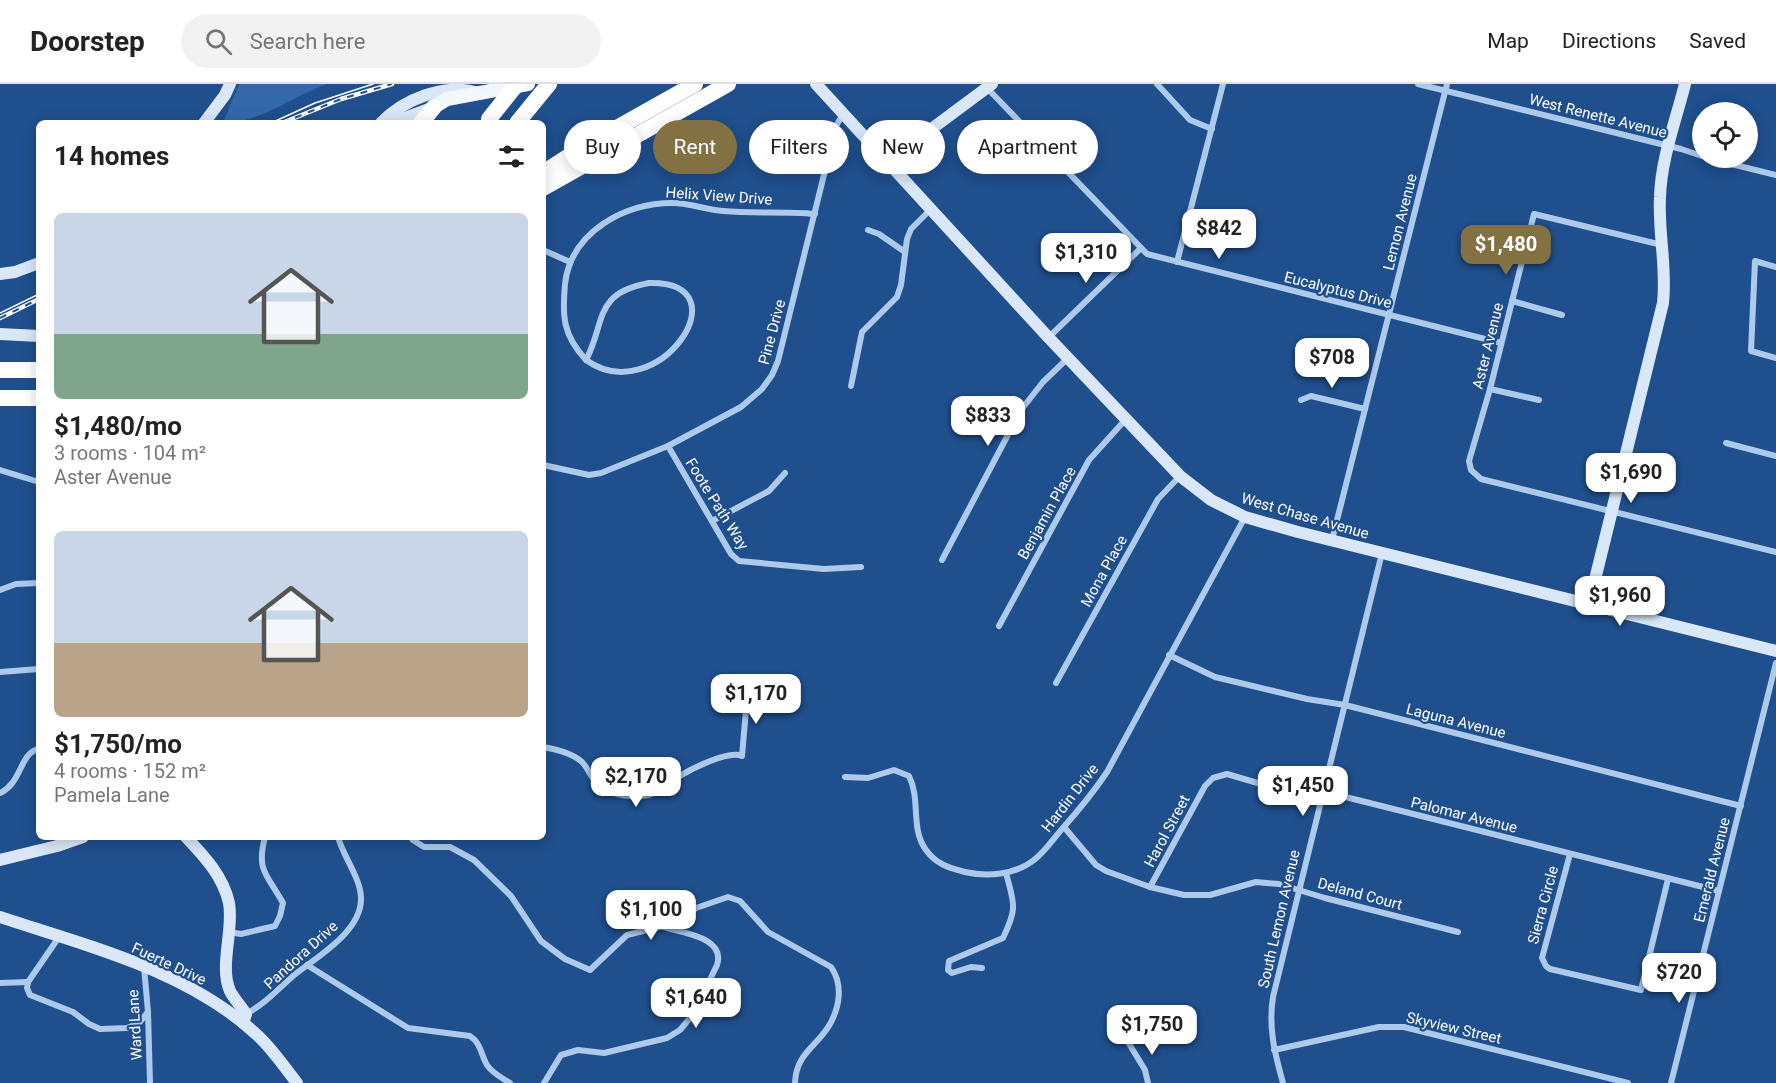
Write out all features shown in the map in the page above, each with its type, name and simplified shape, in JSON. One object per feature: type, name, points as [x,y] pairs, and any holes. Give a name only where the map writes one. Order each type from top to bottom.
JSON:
[{"type":"highway","points":[[488,120],[518,84]]},
{"type":"highway","points":[[522,118],[549,84]]},
{"type":"highway","points":[[546,171],[583,147],[695,84]]},
{"type":"highway","points":[[546,186],[728,84]]},
{"type":"highway","points":[[423,120],[434,107]]},
{"type":"highway","points":[[0,370],[36,368]]},
{"type":"highway","points":[[0,398],[36,398]]},
{"type":"main road","points":[[206,120],[225,95],[230,84]]},
{"type":"main road","points":[[399,120],[434,107],[447,99],[528,84]]},
{"type":"main road","name":"West Chase Avenue","points":[[816,84],[861,134]]},
{"type":"main road","points":[[1589,604],[1664,303],[1660,196],[1669,146],[1685,84]]},
{"type":"main road","points":[[944,120],[990,86]]},
{"type":"main road","points":[[385,120],[402,106],[432,94],[446,90],[465,90],[477,93]]},
{"type":"main road","name":"West Chase Avenue","points":[[898,174],[1048,338],[1180,476],[1211,500],[1245,517],[1776,651]]},
{"type":"main road","points":[[0,273],[15,272],[36,263]]},
{"type":"main road","points":[[0,334],[36,336]]},
{"type":"main road","points":[[0,860],[74,840]]},
{"type":"main road","points":[[189,840],[215,871],[224,886],[230,912],[227,979],[245,1019]]},
{"type":"main road","name":"Fuerte Drive","points":[[0,917],[144,966],[245,1019],[297,1083]]},
{"type":"street","points":[[1157,84],[1190,120],[1212,129]]},
{"type":"street","points":[[1177,262],[1223,84]]},
{"type":"street","name":"West Renette Avenue","points":[[1418,84],[1446,87],[1692,153]]},
{"type":"street","name":"Eucalyptus Drive","points":[[990,86],[1147,254],[1502,343]]},
{"type":"street","name":"Lemon Avenue","points":[[1332,540],[1446,87]]},
{"type":"street","name":"Pine Drive","points":[[546,466],[589,475],[601,474],[668,446],[741,407],[762,389],[778,361],[836,126],[843,114]]},
{"type":"street","points":[[1748,168],[1776,175]]},
{"type":"street","name":"Helix View Drive","points":[[586,360],[572,345],[566,327],[563,304],[566,274],[570,262],[577,248],[597,228],[628,211],[650,205],[681,204],[721,211],[815,214]]},
{"type":"street","points":[[851,386],[862,332],[897,297],[901,285],[907,239],[911,229],[931,209]]},
{"type":"street","name":"Aster Avenue","points":[[1613,512],[1481,479],[1471,470],[1469,462],[1490,389],[1534,214],[1663,245]]},
{"type":"street","points":[[868,230],[879,234],[905,252]]},
{"type":"street","points":[[1048,338],[1141,248]]},
{"type":"street","points":[[546,251],[570,262]]},
{"type":"street","points":[[1776,267],[1755,261],[1751,351],[1776,358]]},
{"type":"street","points":[[655,283],[674,287],[690,300],[693,311],[691,323],[680,342],[665,357],[643,367],[620,371],[604,369],[586,360],[592,349],[603,310],[619,294],[638,286],[655,283]]},
{"type":"street","points":[[1512,301],[1562,315]]},
{"type":"street","points":[[942,560],[1021,410],[1043,382],[1068,358]]},
{"type":"street","points":[[1490,389],[1539,400]]},
{"type":"street","points":[[1301,400],[1311,396],[1365,409]]},
{"type":"street","name":"Benjamin Place","points":[[999,626],[1089,460],[1126,419]]},
{"type":"street","points":[[1726,443],[1776,456]]},
{"type":"street","name":"Foote Path Way","points":[[668,446],[731,554],[739,561],[824,569],[861,567]]},
{"type":"street","points":[[0,470],[36,481]]},
{"type":"street","points":[[712,521],[769,491],[785,473]]},
{"type":"street","name":"Mona Place","points":[[1056,683],[1158,499],[1180,476]]},
{"type":"street","points":[[1613,512],[1776,552]]},
{"type":"street","name":"Hardin Drive","points":[[845,777],[868,778],[894,770],[909,776],[915,788],[916,825],[921,843],[935,861],[946,867],[976,874],[1006,873],[1034,860],[1094,791],[1107,772],[1245,517]]},
{"type":"street","name":"South Lemon Avenue","points":[[1283,1083],[1274,1050],[1270,1013],[1272,998],[1383,553]]},
{"type":"street","points":[[0,590],[16,584],[36,583]]},
{"type":"street","name":"Laguna Avenue","points":[[1169,655],[1215,677],[1307,699],[1345,705],[1740,806]]},
{"type":"street","name":"Emerald Avenue","points":[[1671,1083],[1776,663]]},
{"type":"street","points":[[0,672],[36,669]]},
{"type":"street","points":[[546,748],[568,754],[581,762],[602,788],[623,795],[654,794],[677,778],[727,755],[742,756],[746,710],[759,690]]},
{"type":"street","points":[[0,793],[14,784],[25,760],[30,753],[36,750]]},
{"type":"street","name":"Palomar Avenue","points":[[1205,786],[1213,778],[1227,774],[1261,784],[1306,787],[1719,891]]},
{"type":"street","name":"Harol Street","points":[[1150,887],[1205,786]]},
{"type":"street","name":"Deland Court","points":[[1064,827],[1096,865],[1150,887],[1184,895],[1210,895],[1256,882],[1279,884],[1458,932]]},
{"type":"street","points":[[229,933],[241,934],[275,926],[280,916],[283,903],[263,870],[260,860],[264,840]]},
{"type":"street","name":"Pandora Drive","points":[[245,1019],[331,947],[343,935],[358,913],[362,895],[339,840]]},
{"type":"street","points":[[413,840],[424,847],[450,847],[474,860],[511,896],[541,941],[576,965],[590,970],[627,934],[663,926],[682,918],[696,908],[728,897],[740,901],[768,932],[831,966],[838,982],[839,993],[830,1024],[801,1058],[795,1072],[795,1083]]},
{"type":"street","name":"Sierra Circle","points":[[1570,854],[1542,958],[1550,969],[1641,990],[1668,879]]},
{"type":"street","points":[[982,969],[971,967],[952,973],[947,966],[950,961],[1003,938],[1014,906],[1006,873]]},
{"type":"street","points":[[544,1083],[561,1055],[578,1050],[604,1053],[667,1038],[680,1030],[694,1013],[717,965],[718,950],[710,941],[663,926]]},
{"type":"street","points":[[58,937],[28,982],[27,988],[30,995],[73,1012],[100,1029],[127,1028],[139,1023],[148,1012]]},
{"type":"street","points":[[307,965],[408,1028],[470,1036],[476,1039],[487,1064],[494,1073],[510,1083]]},
{"type":"street","name":"Ward Lane","points":[[144,966],[150,1083]]},
{"type":"street","points":[[0,983],[28,982]]},
{"type":"street","name":"Skyview Street","points":[[1274,1050],[1379,1027],[1404,1027],[1628,1083]]},
{"type":"street","points":[[1128,1042],[1145,1070],[1148,1083]]},
{"type":"shaded area","points":[[239,84],[327,84],[250,119],[224,120]]},
{"type":"tram line","points":[[278,120],[315,103],[373,84]]},
{"type":"tram line","points":[[0,313],[36,295]]},
{"type":"railway","points":[[289,120],[341,99],[392,84]]},
{"type":"railway","points":[[0,318],[36,300]]}]
